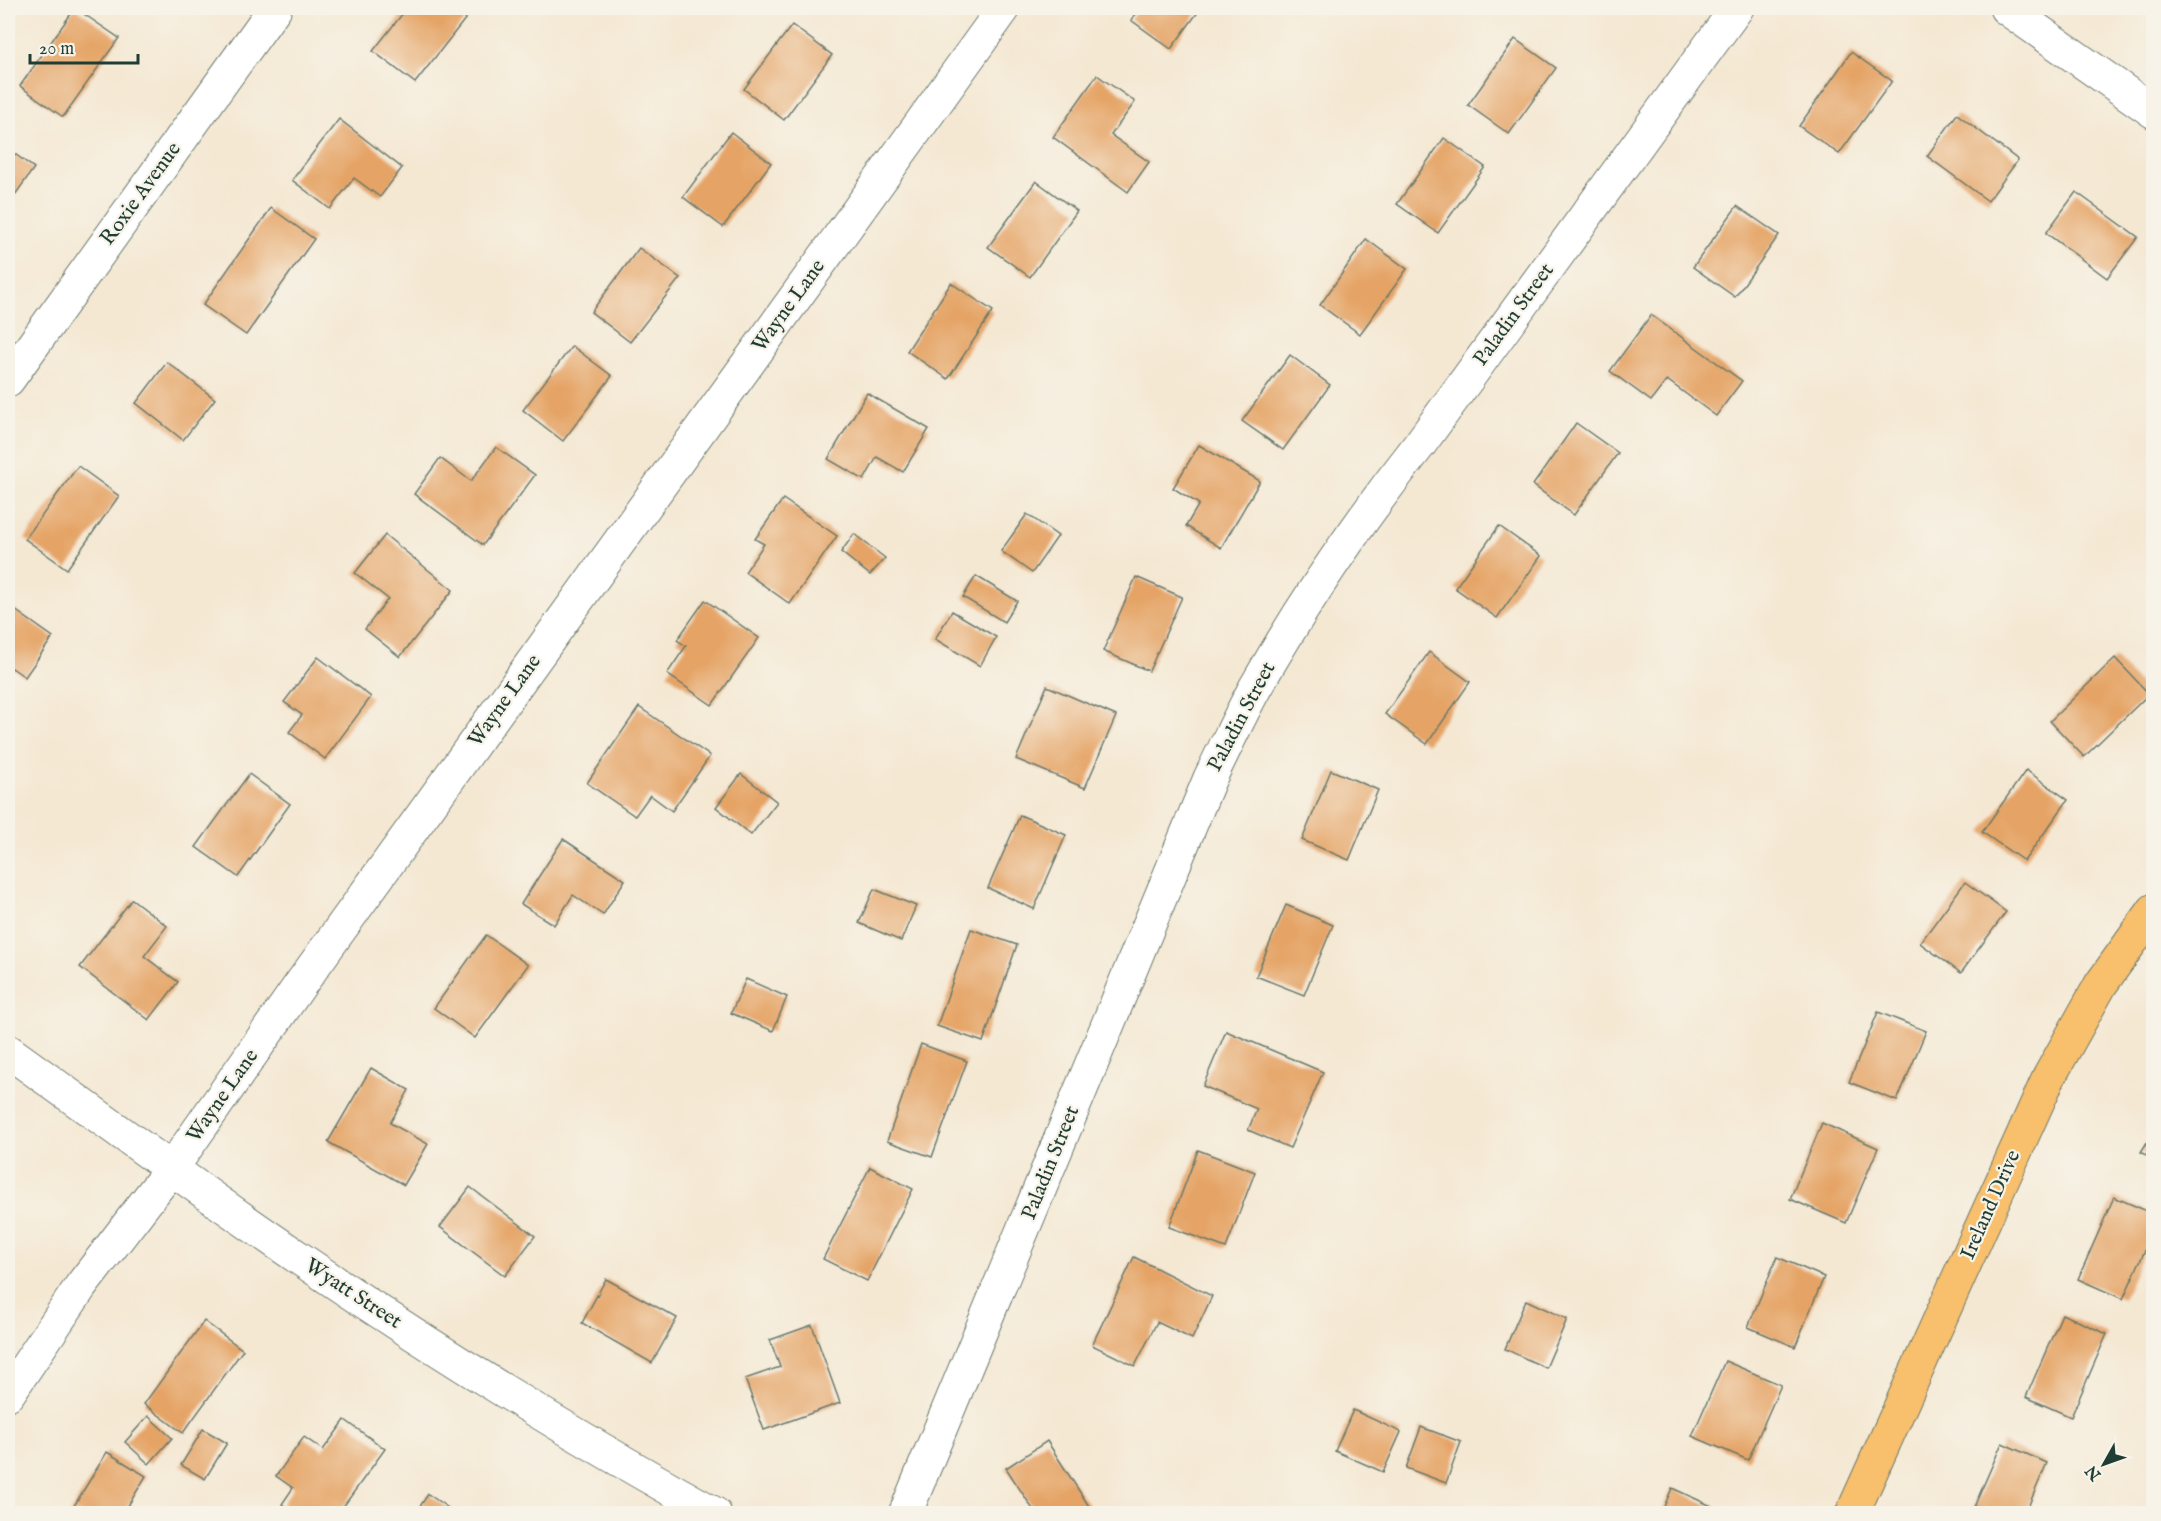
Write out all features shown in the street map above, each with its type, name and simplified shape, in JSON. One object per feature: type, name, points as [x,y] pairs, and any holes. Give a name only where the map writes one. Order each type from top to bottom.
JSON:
[{"type":"main road","name":"Ireland Drive","points":[[1852,1514],[2049,1077],[2102,984],[2154,910]]},
{"type":"street","name":"Roxie Avenue","points":[[8,380],[275,8]]},
{"type":"street","name":"Wayne Lane","points":[[8,1394],[81,1286],[172,1168],[314,966],[1004,8]]},
{"type":"street","name":"Paladin Street","points":[[905,1514],[1205,789],[1254,689],[1313,591],[1384,489],[1420,444],[1737,8]]},
{"type":"street","points":[[2006,8],[2154,112]]},
{"type":"street","name":"Wyatt Street","points":[[8,1051],[298,1258],[448,1357],[624,1463],[715,1514]]},
{"type":"building","points":[[75,8],[119,38],[63,117],[20,86]]},
{"type":"building","points":[[407,8],[473,9],[415,83],[373,51]]},
{"type":"building","points":[[1139,8],[1201,8],[1171,49],[1131,20]]},
{"type":"building","points":[[792,25],[832,55],[784,120],[744,89]]},
{"type":"building","points":[[1515,39],[1556,68],[1509,134],[1468,105]]},
{"type":"building","points":[[1851,52],[1892,81],[1839,154],[1799,126]]},
{"type":"building","points":[[1097,75],[1135,102],[1111,135],[1149,162],[1128,192],[1053,137]]},
{"type":"building","points":[[1957,114],[2018,160],[1988,201],[1927,156]]},
{"type":"building","points":[[339,119],[402,168],[380,197],[354,178],[330,209],[292,180]]},
{"type":"building","points":[[731,132],[771,163],[723,227],[683,197]]},
{"type":"building","points":[[1444,138],[1485,167],[1438,233],[1397,204]]},
{"type":"building","points":[[8,149],[34,168],[8,205]]},
{"type":"building","points":[[1036,181],[1077,211],[1030,277],[988,247]]},
{"type":"building","points":[[2076,192],[2138,237],[2107,278],[2046,233]]},
{"type":"building","points":[[1737,206],[1779,235],[1735,297],[1693,267]]},
{"type":"building","points":[[271,208],[314,239],[246,335],[203,305]]},
{"type":"building","points":[[1366,239],[1407,269],[1360,334],[1320,305]]},
{"type":"building","points":[[639,248],[680,278],[630,342],[591,312]]},
{"type":"building","points":[[951,283],[993,311],[948,379],[907,351]]},
{"type":"building","points":[[1651,315],[1742,381],[1716,416],[1667,380],[1651,401],[1610,371]]},
{"type":"building","points":[[572,346],[612,376],[563,441],[523,410]]},
{"type":"building","points":[[1290,355],[1330,385],[1283,450],[1242,421]]},
{"type":"building","points":[[167,362],[215,399],[183,440],[136,403]]},
{"type":"building","points":[[867,393],[929,429],[903,472],[877,457],[864,480],[828,459]]},
{"type":"building","points":[[1576,423],[1618,453],[1574,515],[1533,485]]},
{"type":"building","points":[[1199,445],[1260,481],[1221,548],[1186,526],[1199,504],[1173,488]]},
{"type":"building","points":[[496,447],[535,475],[483,545],[414,494],[440,458],[471,481]]},
{"type":"building","points":[[78,466],[119,496],[67,569],[25,539]]},
{"type":"building","points":[[783,499],[837,536],[790,604],[745,572],[764,544],[755,539]]},
{"type":"building","points":[[1027,514],[1058,536],[1032,573],[1001,551]]},
{"type":"building","points":[[1499,526],[1541,556],[1497,618],[1455,588]]},
{"type":"building","points":[[854,534],[885,558],[870,575],[841,552]]},
{"type":"building","points":[[385,535],[453,590],[400,657],[365,629],[388,599],[355,573]]},
{"type":"building","points":[[976,576],[1017,601],[1004,622],[963,597]]},
{"type":"building","points":[[1136,577],[1182,597],[1149,671],[1103,651]]},
{"type":"building","points":[[705,600],[759,638],[712,705],[667,674],[686,646],[677,640]]},
{"type":"building","points":[[8,605],[53,637],[25,677],[12,668],[8,674]]},
{"type":"building","points":[[952,611],[996,637],[980,666],[935,639]]},
{"type":"building","points":[[1429,652],[1470,682],[1427,744],[1385,714]]},
{"type":"building","points":[[318,657],[371,697],[325,759],[289,732],[302,715],[284,702]]},
{"type":"building","points":[[2115,658],[2149,694],[2084,757],[2050,721]]},
{"type":"building","points":[[1047,686],[1116,716],[1085,788],[1016,759]]},
{"type":"building","points":[[639,707],[710,756],[672,811],[650,795],[635,816],[587,783]]},
{"type":"building","points":[[1331,770],[1378,790],[1349,860],[1302,840]]},
{"type":"building","points":[[2026,770],[2068,800],[2024,861],[1982,832]]},
{"type":"building","points":[[249,774],[290,804],[238,877],[196,847]]},
{"type":"building","points":[[741,774],[777,802],[751,835],[716,807]]},
{"type":"building","points":[[1020,815],[1066,835],[1034,909],[988,888]]},
{"type":"building","points":[[563,839],[625,880],[603,915],[573,895],[554,925],[521,904]]},
{"type":"building","points":[[1965,882],[2006,912],[1961,973],[1920,943]]},
{"type":"building","points":[[874,889],[916,906],[901,941],[859,923]]},
{"type":"building","points":[[132,899],[167,926],[144,956],[178,982],[149,1020],[80,967]]},
{"type":"building","points":[[1286,905],[1333,925],[1304,995],[1256,976]]},
{"type":"building","points":[[971,929],[1017,945],[983,1042],[937,1026]]},
{"type":"building","points":[[486,935],[528,965],[475,1038],[434,1008]]},
{"type":"building","points":[[746,979],[787,997],[773,1031],[731,1013]]},
{"type":"building","points":[[1878,1012],[1926,1031],[1897,1101],[1849,1082]]},
{"type":"building","points":[[1226,1031],[1323,1072],[1290,1148],[1248,1130],[1257,1109],[1203,1086]]},
{"type":"building","points":[[921,1044],[967,1061],[932,1157],[887,1141]]},
{"type":"building","points":[[371,1068],[409,1090],[390,1123],[428,1144],[404,1185],[328,1142]]},
{"type":"building","points":[[1822,1123],[1878,1148],[1846,1223],[1790,1199]]},
{"type":"building","points":[[2154,1131],[2154,1159],[2141,1152]]},
{"type":"building","points":[[1198,1150],[1255,1172],[1226,1248],[1169,1227]]},
{"type":"building","points":[[870,1167],[913,1189],[867,1281],[823,1259]]},
{"type":"building","points":[[470,1187],[535,1236],[505,1276],[440,1227]]},
{"type":"building","points":[[2114,1197],[2154,1214],[2154,1230],[2123,1299],[2078,1279]]},
{"type":"building","points":[[1134,1257],[1212,1296],[1192,1339],[1157,1322],[1135,1366],[1092,1345]]},
{"type":"building","points":[[1777,1257],[1824,1277],[1795,1347],[1748,1327]]},
{"type":"building","points":[[606,1279],[677,1318],[652,1363],[582,1323]]},
{"type":"building","points":[[1526,1300],[1567,1319],[1546,1368],[1505,1349]]},
{"type":"building","points":[[2062,1314],[2107,1334],[2071,1417],[2026,1397]]},
{"type":"building","points":[[204,1321],[243,1350],[183,1433],[144,1404]]},
{"type":"building","points":[[812,1325],[840,1403],[764,1430],[745,1379],[780,1367],[770,1340]]},
{"type":"building","points":[[1725,1361],[1781,1385],[1748,1460],[1692,1436]]},
{"type":"building","points":[[1353,1410],[1401,1432],[1383,1472],[1335,1451]]},
{"type":"building","points":[[148,1416],[172,1438],[149,1464],[125,1442]]},
{"type":"building","points":[[345,1420],[385,1449],[338,1514],[295,1514],[282,1504],[293,1488],[276,1476],[304,1437],[323,1450]]},
{"type":"building","points":[[1421,1427],[1461,1442],[1446,1483],[1406,1468]]},
{"type":"building","points":[[203,1429],[227,1443],[205,1479],[181,1465]]},
{"type":"building","points":[[1047,1441],[1094,1514],[1036,1514],[1006,1468]]},
{"type":"building","points":[[2002,1443],[2047,1463],[2025,1514],[1971,1514]]},
{"type":"building","points":[[107,1452],[146,1476],[126,1509],[133,1514],[69,1514]]},
{"type":"building","points":[[1672,1488],[1729,1514],[1661,1514]]},
{"type":"building","points":[[428,1494],[457,1514],[415,1514]]}]
